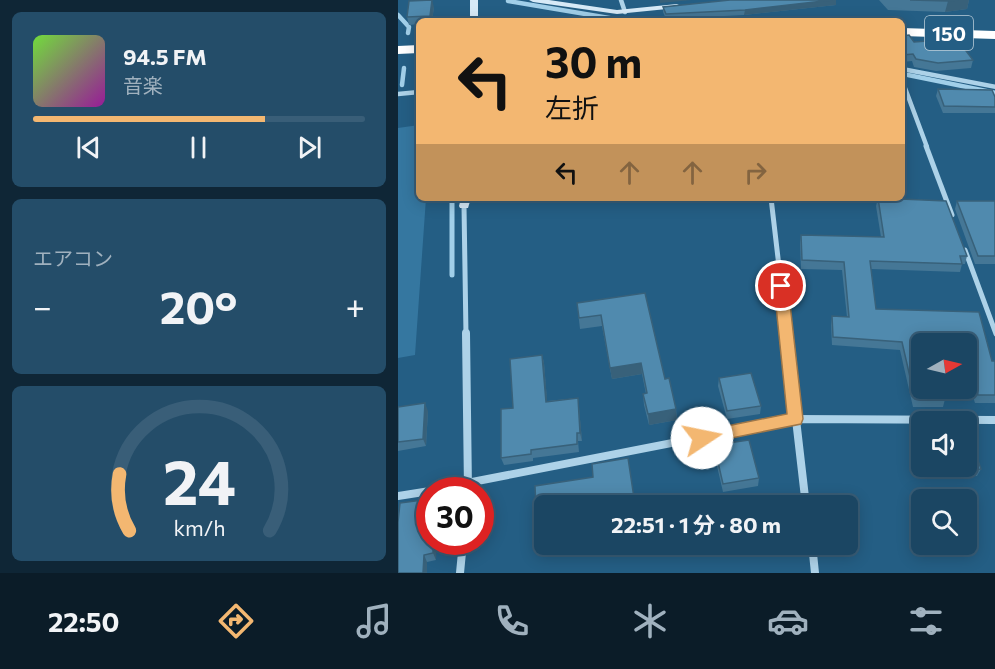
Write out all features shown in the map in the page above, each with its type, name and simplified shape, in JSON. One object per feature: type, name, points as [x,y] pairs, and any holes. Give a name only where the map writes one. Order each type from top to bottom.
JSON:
[{"type":"highway","name":"150","points":[[905,25],[995,26]]},
{"type":"highway","name":"150","points":[[905,32],[995,35]]},
{"type":"highway","points":[[398,50],[416,49]]},
{"type":"highway","points":[[398,59],[416,57]]},
{"type":"street","points":[[474,0],[474,18]]},
{"type":"street","points":[[533,0],[625,12],[682,6]]},
{"type":"street","points":[[621,0],[625,12]]},
{"type":"street","points":[[905,70],[995,87]]},
{"type":"street","points":[[905,88],[955,223]]},
{"type":"street","points":[[398,94],[416,92]]},
{"type":"street","points":[[771,201],[805,495]]},
{"type":"street","points":[[465,202],[469,477]]},
{"type":"street","points":[[963,245],[995,334]]},
{"type":"street","points":[[494,482],[795,419],[995,420]]},
{"type":"street","points":[[398,496],[416,493]]},
{"type":"street","points":[[460,573],[462,555]]},
{"type":"street","points":[[813,555],[815,573]]},
{"type":"shaded area","points":[[416,125],[416,201],[426,201],[415,355],[398,358],[398,128]]},
{"type":"building","points":[[432,0],[430,16],[407,17],[409,1]]},
{"type":"building","points":[[730,0],[832,0],[745,10],[666,14],[663,7]]},
{"type":"building","points":[[910,0],[958,0],[948,1]]},
{"type":"building","points":[[909,35],[914,42],[957,39],[973,60],[938,63],[916,59],[913,54],[905,55],[905,36]]},
{"type":"building","points":[[938,89],[992,90],[995,107],[944,106]]},
{"type":"building","points":[[905,199],[946,201],[967,256],[960,256],[962,264],[870,261],[876,309],[979,312],[992,361],[995,361],[995,395],[978,395],[977,392],[977,333],[911,333],[911,381],[902,342],[833,337],[832,316],[849,317],[844,262],[802,260],[801,235],[884,237],[878,201],[905,201]]},
{"type":"building","points":[[957,201],[995,201],[995,256],[978,256]]},
{"type":"building","points":[[645,293],[665,379],[669,378],[676,409],[648,414],[643,394],[647,393],[641,363],[610,368],[601,315],[579,318],[577,303]]},
{"type":"building","points":[[542,355],[546,402],[578,398],[580,433],[577,433],[577,444],[531,450],[531,454],[501,458],[501,409],[513,408],[510,359]]},
{"type":"building","points":[[751,373],[761,406],[727,411],[719,378]]},
{"type":"building","points":[[425,403],[423,439],[398,442],[398,407]]},
{"type":"building","points":[[749,440],[759,478],[723,484],[714,445]]},
{"type":"building","points":[[628,458],[634,495],[535,495],[535,486],[593,477],[592,464]]},
{"type":"building","points":[[977,458],[981,469],[977,469]]},
{"type":"building","points":[[416,501],[416,555],[424,555],[423,573],[398,573],[400,503]]},
{"type":"waterway","points":[[508,1],[609,18]]},
{"type":"waterway","points":[[398,15],[409,27],[408,33]]},
{"type":"waterway","points":[[402,85],[404,68]]},
{"type":"waterway","points":[[908,75],[996,93]]},
{"type":"waterway","points":[[452,201],[452,275]]},
{"type":"route","points":[[702,438],[795,419],[781,286]]}]
